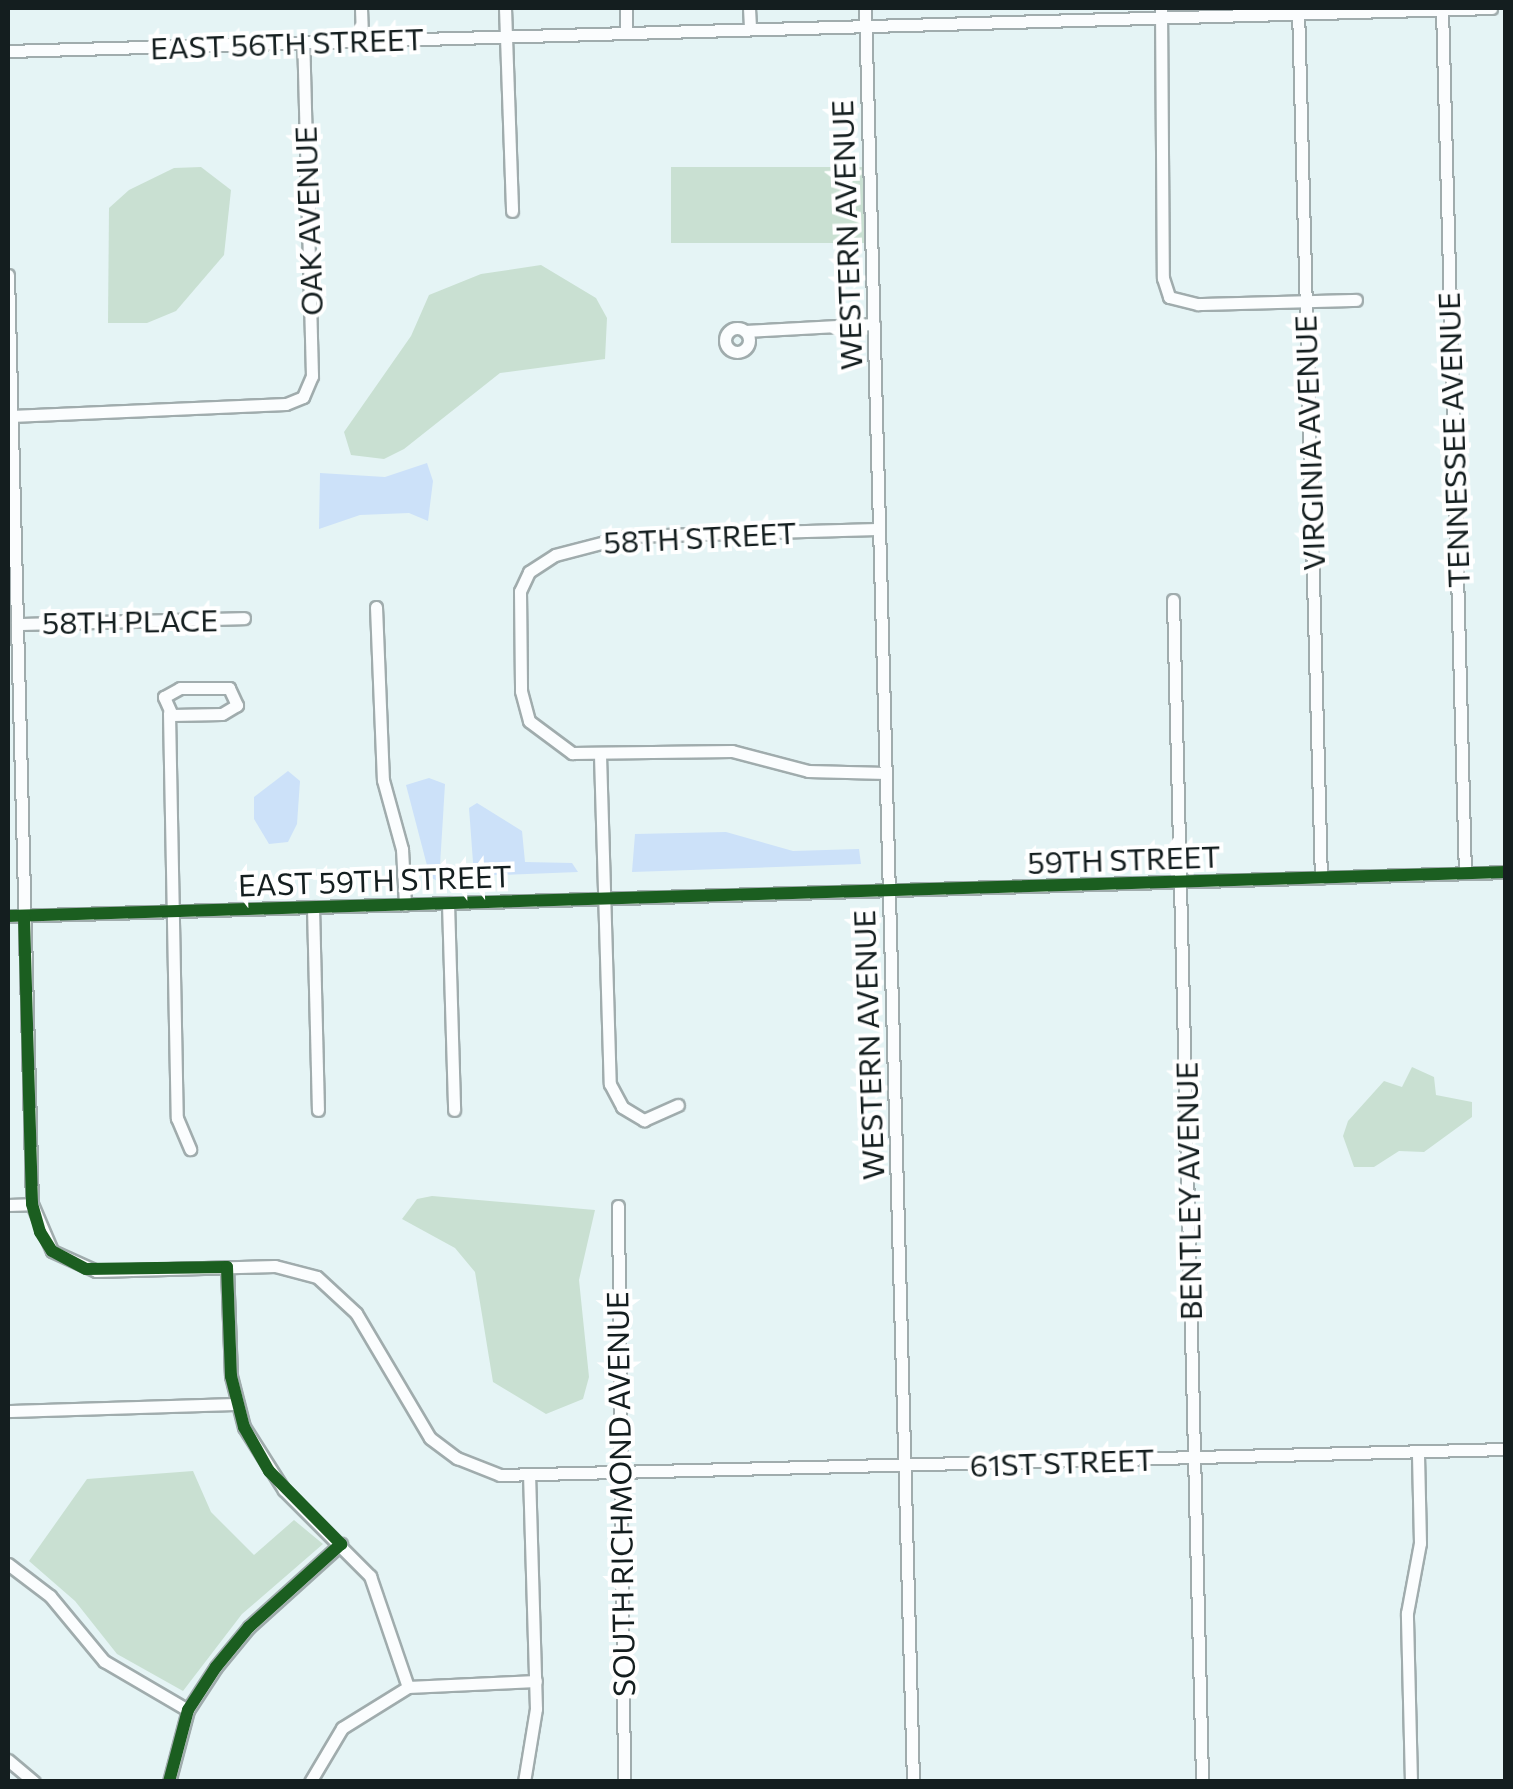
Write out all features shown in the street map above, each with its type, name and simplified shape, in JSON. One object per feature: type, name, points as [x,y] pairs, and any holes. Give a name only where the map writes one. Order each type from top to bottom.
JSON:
[{"type":"street","points":[[361,8],[362,41]]},
{"type":"street","points":[[505,8],[512,211]]},
{"type":"street","points":[[626,8],[626,30]]},
{"type":"street","points":[[748,8],[750,29]]},
{"type":"street","name":"WESTERN AVENUE","points":[[865,8],[913,1782]]},
{"type":"street","name":"TENNESSEE AVENUE","points":[[1442,8],[1465,873]]},
{"type":"street","name":"EAST 56TH STREET","points":[[8,51],[866,26],[1161,12],[1490,8]]},
{"type":"street","name":"VIRGINIA AVENUE","points":[[1298,10],[1321,878]]},
{"type":"street","points":[[1161,12],[1163,278],[1168,296],[1198,304],[1356,300]]},
{"type":"street","name":"OAK AVENUE","points":[[11,416],[286,404],[303,397],[312,376],[303,42]]},
{"type":"street","points":[[8,275],[11,556],[32,1204],[8,1205]]},
{"type":"street","points":[[745,331],[874,324]]},
{"type":"street","name":"58TH STREET","points":[[600,755],[556,746],[529,720],[521,691],[520,590],[529,572],[574,547],[610,538],[877,530]]},
{"type":"street","name":"BENTLEY AVENUE","points":[[1173,600],[1202,1782]]},
{"type":"street","points":[[376,607],[382,780],[402,849],[404,905]]},
{"type":"street","name":"58TH PLACE","points":[[14,631],[244,618]]},
{"type":"street","points":[[169,713],[228,713],[237,698],[222,687],[172,689],[163,704],[169,713],[177,1118],[190,1148]]},
{"type":"street","points":[[678,1105],[644,1120],[614,1096],[600,755],[732,750],[808,772],[886,773]]},
{"type":"street","name":"59TH STREET","points":[[744,895],[1506,872]]},
{"type":"street","name":"EAST 59TH STREET","points":[[8,916],[744,895]]},
{"type":"street","points":[[448,903],[454,1110]]},
{"type":"street","points":[[312,907],[318,1110]]},
{"type":"street","name":"61ST STREET","points":[[32,1204],[52,1251],[78,1266],[289,1268],[324,1282],[356,1314],[430,1438],[475,1467],[529,1478],[1506,1449]]},
{"type":"street","name":"SOUTH RICHMOND AVENUE","points":[[618,1206],[624,1782]]},
{"type":"street","points":[[227,1267],[236,1404],[269,1471],[341,1544],[382,1598],[408,1687]]},
{"type":"street","points":[[8,1411],[236,1404]]},
{"type":"street","points":[[1412,1782],[1407,1613],[1420,1544],[1418,1452]]},
{"type":"street","points":[[524,1782],[536,1682],[529,1478]]},
{"type":"street","points":[[168,1782],[188,1710],[249,1627],[341,1544]]},
{"type":"street","points":[[8,1564],[50,1596],[104,1661],[188,1710]]},
{"type":"street","points":[[310,1782],[342,1728],[408,1687],[536,1682]]},
{"type":"street","points":[[8,1760],[17,1777],[34,1782]]},
{"type":"green space","points":[[201,167],[231,190],[224,255],[176,311],[147,323],[108,323],[109,208],[129,190],[174,168]]},
{"type":"green space","points":[[671,167],[865,167],[865,243],[671,243]]},
{"type":"green space","points":[[541,265],[596,298],[607,318],[605,359],[500,373],[404,449],[384,459],[351,455],[344,432],[411,336],[429,295],[481,274]]},
{"type":"green space","points":[[1412,1067],[1434,1077],[1436,1095],[1472,1102],[1472,1117],[1424,1152],[1399,1151],[1374,1167],[1354,1167],[1343,1136],[1348,1121],[1384,1081],[1402,1087]]},
{"type":"green space","points":[[432,1196],[595,1210],[579,1280],[589,1377],[583,1399],[546,1414],[493,1382],[475,1272],[455,1248],[402,1219],[417,1199]]},
{"type":"green space","points":[[193,1471],[211,1512],[254,1555],[294,1520],[323,1544],[242,1614],[183,1691],[117,1654],[75,1601],[29,1561],[87,1479]]},
{"type":"water","points":[[427,463],[433,481],[428,521],[409,513],[360,515],[319,529],[320,473],[385,477]]},
{"type":"water","points":[[288,771],[300,781],[297,824],[288,842],[269,844],[254,819],[254,797]]},
{"type":"water","points":[[429,778],[445,784],[439,882],[430,877],[406,785]]},
{"type":"water","points":[[477,803],[522,831],[525,862],[572,863],[578,872],[474,876],[469,808]]},
{"type":"water","points":[[726,832],[793,851],[859,849],[861,864],[632,872],[635,834]]},
{"type":"cycle path","points":[[8,916],[1506,872]]},
{"type":"cycle path","points":[[24,916],[32,1204],[40,1232],[52,1251],[86,1269],[227,1267],[231,1376],[244,1427],[269,1471],[341,1544],[249,1627],[216,1667],[188,1710],[169,1782]]}]
